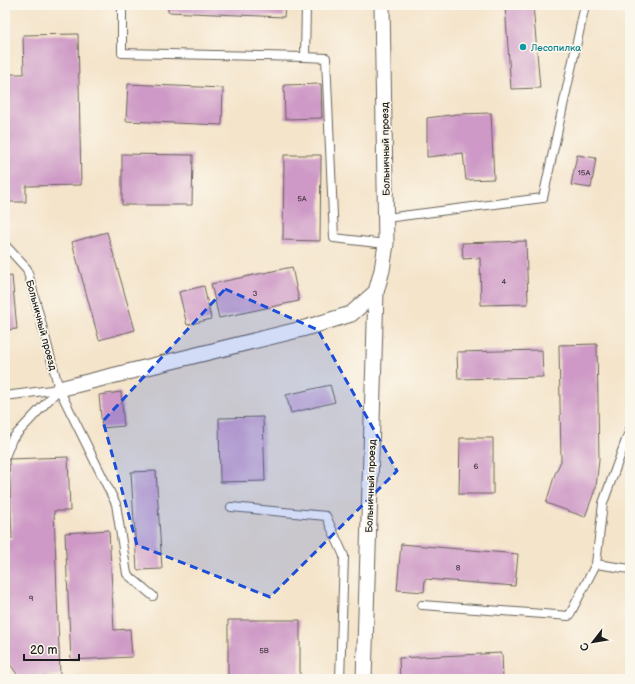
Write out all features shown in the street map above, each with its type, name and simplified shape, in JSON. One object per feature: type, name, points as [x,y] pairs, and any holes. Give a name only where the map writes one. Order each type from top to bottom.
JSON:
[{"type":"street","name":"Больничный проезд","points":[[364,679],[376,292],[382,270],[386,244],[382,5]]},
{"type":"street","points":[[59,390],[302,329],[351,314],[376,292]]},
{"type":"lane","points":[[122,5],[122,53],[326,58],[334,238],[386,244]]},
{"type":"lane","points":[[305,57],[306,5]]},
{"type":"lane","points":[[386,218],[544,198],[585,5]]},
{"type":"lane","name":"Больничный проезд","points":[[5,245],[27,269],[59,390],[116,504],[127,574],[153,596]]},
{"type":"lane","points":[[5,396],[59,390]]},
{"type":"lane","points":[[5,456],[12,439],[59,390]]},
{"type":"lane","points":[[422,605],[569,616],[596,564],[603,503],[630,429]]},
{"type":"lane","points":[[231,508],[326,516],[344,556],[340,679]]},
{"type":"lane","points":[[596,564],[630,569]]},
{"type":"highlighted area","points":[[225,289],[318,330],[397,471],[270,597],[137,545],[103,421]]},
{"type":"building","points":[[168,5],[285,5],[284,17],[168,12]]},
{"type":"building","name":"Лесопилка","points":[[505,5],[533,5],[540,88],[511,89]]},
{"type":"building","points":[[630,22],[630,33],[625,29]]},
{"type":"building","points":[[78,34],[81,185],[26,186],[26,202],[5,202],[5,74],[24,74],[23,35]]},
{"type":"building","points":[[128,84],[223,88],[222,125],[126,121]]},
{"type":"building","points":[[321,84],[322,118],[285,119],[284,85]]},
{"type":"building","points":[[491,113],[494,179],[466,180],[463,153],[427,157],[427,118],[458,114]]},
{"type":"building","points":[[122,154],[193,155],[192,205],[122,205]]},
{"type":"building","points":[[284,155],[321,155],[320,241],[283,240]]},
{"type":"building","points":[[577,155],[596,158],[591,188],[571,185]]},
{"type":"building","points":[[107,232],[135,330],[99,340],[72,242]]},
{"type":"building","points":[[526,241],[528,304],[481,305],[480,258],[463,259],[462,243]]},
{"type":"building","points":[[292,267],[299,301],[219,318],[211,284]]},
{"type":"building","points":[[12,276],[17,329],[5,330],[5,277]]},
{"type":"building","points":[[204,286],[211,319],[187,325],[179,292]]},
{"type":"building","points":[[597,344],[599,460],[596,487],[585,517],[546,503],[555,474],[561,461],[559,345]]},
{"type":"building","points":[[542,350],[543,377],[458,379],[457,352]]},
{"type":"building","points":[[330,385],[335,402],[291,413],[286,395]]},
{"type":"building","points":[[121,392],[124,426],[102,428],[99,395]]},
{"type":"building","points":[[263,417],[265,481],[220,482],[219,418]]},
{"type":"building","points":[[460,438],[493,438],[493,494],[459,494]]},
{"type":"building","points":[[68,457],[70,511],[54,511],[60,676],[19,677],[5,657],[5,539],[12,539],[9,459]]},
{"type":"building","points":[[156,471],[162,569],[137,570],[131,472]]},
{"type":"building","points":[[109,530],[114,630],[130,629],[132,657],[71,660],[65,533]]},
{"type":"building","points":[[401,544],[518,554],[515,586],[425,579],[424,592],[397,590]]},
{"type":"building","points":[[228,620],[300,620],[300,679],[228,679]]},
{"type":"building","points":[[502,653],[503,679],[400,679],[399,658]]},
{"type":"place","name":"Лесопилка","points":[[523,47]]}]
